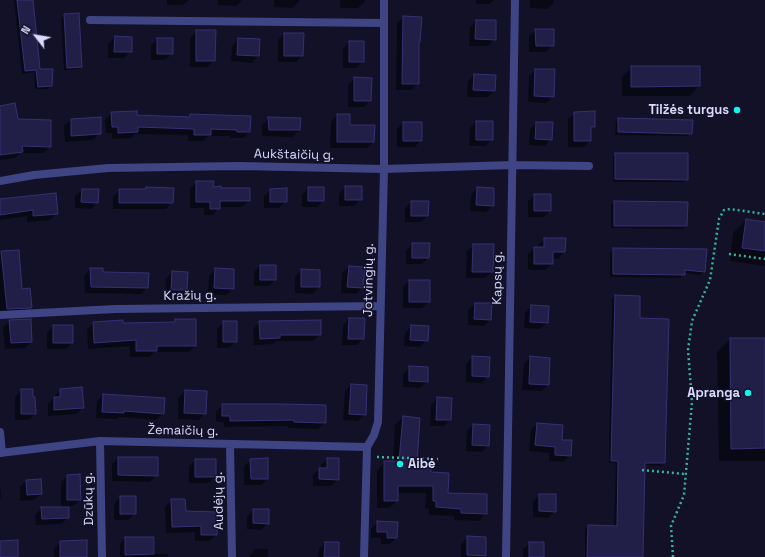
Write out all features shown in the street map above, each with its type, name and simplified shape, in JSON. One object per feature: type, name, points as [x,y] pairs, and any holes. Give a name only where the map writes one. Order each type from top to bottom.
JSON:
[{"type":"street","name":"Jotvingių g.","points":[[364,557],[366,447],[374,435],[378,422],[384,169],[384,0]]},
{"type":"street","name":"Kapsų g.","points":[[506,557],[515,0]]},
{"type":"street","points":[[90,20],[384,23]]},
{"type":"street","name":"Aukštaičių g.","points":[[0,181],[34,174],[108,168],[239,166],[384,169],[512,165],[589,166]]},
{"type":"street","name":"Kražių g.","points":[[0,315],[116,309],[380,306]]},
{"type":"street","points":[[0,432],[1,453]]},
{"type":"street","name":"Žemaičių g.","points":[[1,453],[100,441],[366,447]]},
{"type":"street","name":"Dzūkų g.","points":[[100,441],[102,557]]},
{"type":"street","name":"Audėjų g.","points":[[230,444],[232,557]]},
{"type":"path","points":[[673,557],[671,526],[684,495],[692,402],[688,350],[692,321],[710,280],[719,219],[724,210],[730,209],[765,214]]},
{"type":"path","points":[[730,254],[765,259]]},
{"type":"path","points":[[366,457],[438,459]]},
{"type":"path","points":[[642,470],[685,474]]},
{"type":"building","points":[[17,0],[33,0],[40,69],[53,69],[52,86],[38,87],[36,70],[25,71]]},
{"type":"building","points":[[79,13],[82,67],[67,68],[64,14]]},
{"type":"building","points":[[403,16],[422,17],[419,42],[419,84],[402,84]]},
{"type":"building","points":[[476,20],[496,20],[496,40],[475,39]]},
{"type":"building","points":[[535,29],[554,29],[554,46],[536,46]]},
{"type":"building","points":[[196,30],[216,30],[215,61],[196,61]]},
{"type":"building","points":[[284,33],[304,33],[303,56],[284,56]]},
{"type":"building","points":[[115,36],[132,37],[132,52],[114,52]]},
{"type":"building","points":[[157,38],[173,38],[173,54],[157,54]]},
{"type":"building","points":[[238,38],[260,39],[259,56],[237,55]]},
{"type":"building","points":[[349,41],[364,41],[364,62],[349,62]]},
{"type":"building","points":[[631,66],[700,66],[700,86],[631,87]]},
{"type":"building","points":[[535,69],[555,69],[554,97],[534,96]]},
{"type":"building","points":[[474,74],[496,75],[495,91],[473,90]]},
{"type":"building","points":[[354,77],[372,78],[371,101],[354,101]]},
{"type":"building","points":[[15,103],[18,119],[51,120],[51,147],[22,146],[23,152],[0,155],[0,106]]},
{"type":"building","points":[[137,111],[137,115],[190,117],[190,114],[251,116],[250,132],[211,129],[211,135],[194,135],[194,129],[138,127],[138,132],[118,133],[118,127],[112,127],[111,112]]},
{"type":"building","points":[[595,111],[595,127],[591,127],[591,141],[574,141],[574,112]]},
{"type":"building","points":[[337,114],[350,114],[350,125],[375,125],[374,142],[337,142]]},
{"type":"building","points":[[101,117],[101,134],[71,136],[71,119]]},
{"type":"building","points":[[268,117],[301,118],[300,130],[269,130]]},
{"type":"building","points":[[618,118],[693,120],[692,134],[618,132]]},
{"type":"building","points":[[476,121],[493,121],[493,140],[476,140]]},
{"type":"building","points":[[403,122],[422,122],[422,141],[403,141]]},
{"type":"building","points":[[536,122],[553,122],[552,140],[535,139]]},
{"type":"building","points":[[615,153],[688,153],[688,180],[615,179]]},
{"type":"building","points":[[196,181],[214,181],[213,187],[221,186],[221,188],[250,188],[250,201],[220,201],[220,209],[210,209],[210,202],[196,202]]},
{"type":"building","points":[[345,186],[362,186],[362,200],[345,200]]},
{"type":"building","points":[[146,187],[174,188],[173,203],[119,203],[119,189],[146,189]]},
{"type":"building","points":[[308,187],[324,187],[324,201],[308,201]]},
{"type":"building","points":[[477,187],[494,188],[494,206],[476,205]]},
{"type":"building","points":[[287,188],[287,202],[270,202],[270,189]]},
{"type":"building","points":[[82,189],[99,189],[98,203],[81,202]]},
{"type":"building","points":[[56,193],[58,214],[33,216],[33,210],[0,215],[0,199]]},
{"type":"building","points":[[534,194],[551,194],[551,211],[534,211]]},
{"type":"building","points":[[411,201],[429,201],[428,216],[411,216]]},
{"type":"building","points":[[614,201],[688,202],[687,226],[614,226]]},
{"type":"building","points":[[746,219],[765,222],[765,251],[742,248]]},
{"type":"building","points":[[544,238],[566,238],[565,252],[553,252],[553,264],[534,264],[534,247],[544,247]]},
{"type":"building","points":[[412,243],[430,243],[429,258],[412,258]]},
{"type":"building","points":[[473,244],[494,244],[493,272],[472,272]]},
{"type":"building","points":[[613,248],[707,249],[705,272],[685,270],[685,275],[613,274]]},
{"type":"building","points":[[19,250],[22,289],[30,288],[32,307],[7,309],[1,251]]},
{"type":"building","points":[[260,265],[276,265],[276,280],[260,280]]},
{"type":"building","points":[[349,266],[365,267],[363,288],[347,287]]},
{"type":"building","points":[[90,268],[103,268],[103,272],[149,273],[148,288],[91,287]]},
{"type":"building","points":[[215,268],[234,269],[234,289],[214,288]]},
{"type":"building","points":[[301,269],[320,270],[320,287],[301,287]]},
{"type":"building","points":[[172,271],[188,272],[187,290],[171,290]]},
{"type":"building","points":[[409,280],[430,280],[430,302],[409,302]]},
{"type":"building","points":[[615,295],[640,296],[640,318],[669,319],[665,463],[645,463],[643,557],[587,557],[588,525],[617,526],[618,461],[611,461]]},
{"type":"building","points":[[475,303],[492,303],[491,320],[474,319]]},
{"type":"building","points":[[531,305],[549,306],[548,323],[530,322]]},
{"type":"building","points":[[349,318],[365,318],[364,339],[348,339]]},
{"type":"building","points":[[31,319],[32,342],[11,343],[9,320]]},
{"type":"building","points":[[175,319],[196,319],[196,346],[157,346],[157,351],[136,351],[136,340],[94,343],[93,322],[123,320],[123,323],[175,322]]},
{"type":"building","points":[[321,320],[321,335],[280,335],[280,338],[260,339],[259,321]]},
{"type":"building","points":[[223,321],[237,321],[237,342],[223,342]]},
{"type":"building","points":[[53,325],[73,325],[73,343],[53,343]]},
{"type":"building","points":[[411,325],[429,326],[428,341],[410,340]]},
{"type":"building","name":"Apranga","points":[[730,338],[765,338],[765,448],[731,449]]},
{"type":"building","points":[[472,356],[490,357],[489,377],[472,376]]},
{"type":"building","points":[[530,356],[550,358],[549,385],[529,384]]},
{"type":"building","points":[[409,366],[428,367],[428,382],[409,381]]},
{"type":"building","points":[[351,384],[367,385],[366,415],[349,414]]},
{"type":"building","points":[[82,387],[84,408],[54,410],[54,397],[60,397],[60,389]]},
{"type":"building","points":[[21,389],[33,389],[36,414],[21,414]]},
{"type":"building","points":[[185,390],[207,391],[206,414],[184,413]]},
{"type":"building","points":[[103,394],[165,398],[164,414],[124,411],[124,413],[102,412]]},
{"type":"building","points":[[437,397],[452,398],[451,420],[436,420]]},
{"type":"building","points":[[222,404],[326,405],[326,423],[294,422],[294,420],[230,421],[230,416],[222,416]]},
{"type":"building","points":[[403,416],[420,418],[417,462],[423,462],[422,464],[431,464],[431,472],[449,473],[448,493],[487,494],[487,514],[461,513],[461,509],[436,507],[436,501],[433,501],[433,486],[398,486],[398,501],[384,501],[384,461],[399,461]]},
{"type":"building","points":[[537,423],[563,425],[562,440],[572,440],[571,456],[555,455],[555,447],[535,445]]},
{"type":"building","points":[[473,424],[490,425],[489,446],[472,445]]},
{"type":"building","points":[[118,457],[158,457],[158,476],[118,475]]},
{"type":"building","points":[[268,458],[268,479],[251,479],[250,459]]},
{"type":"building","points":[[327,458],[339,458],[339,480],[319,479],[319,468],[327,468]]},
{"type":"building","points":[[195,459],[216,459],[216,477],[195,477]]},
{"type":"building","points":[[80,474],[81,500],[67,500],[67,475]]},
{"type":"building","points":[[41,479],[42,494],[27,495],[26,480]]},
{"type":"building","points":[[539,494],[556,494],[556,512],[539,511]]},
{"type":"building","points":[[120,496],[136,496],[136,514],[120,514]]},
{"type":"building","points":[[171,499],[185,499],[186,511],[217,512],[217,535],[201,535],[201,526],[172,527]]},
{"type":"building","points":[[41,507],[69,507],[69,518],[42,519]]},
{"type":"building","points":[[253,509],[269,509],[269,524],[253,523]]},
{"type":"building","points":[[377,521],[398,522],[397,538],[387,538],[387,532],[377,532]]},
{"type":"building","points":[[467,536],[486,537],[486,556],[467,555]]},
{"type":"building","points":[[125,537],[154,537],[154,554],[125,555]]},
{"type":"building","points":[[18,540],[18,557],[0,557],[0,541]]},
{"type":"building","points":[[87,540],[87,557],[60,557],[60,541]]},
{"type":"building","points":[[325,542],[339,542],[339,557],[324,557]]},
{"type":"building","points":[[529,542],[544,542],[544,557],[529,557]]},
{"type":"place","name":"Tilžės turgus","points":[[737,110]]},
{"type":"place","name":"Apranga","points":[[748,393]]},
{"type":"place","name":"Aibė","points":[[400,464]]}]
